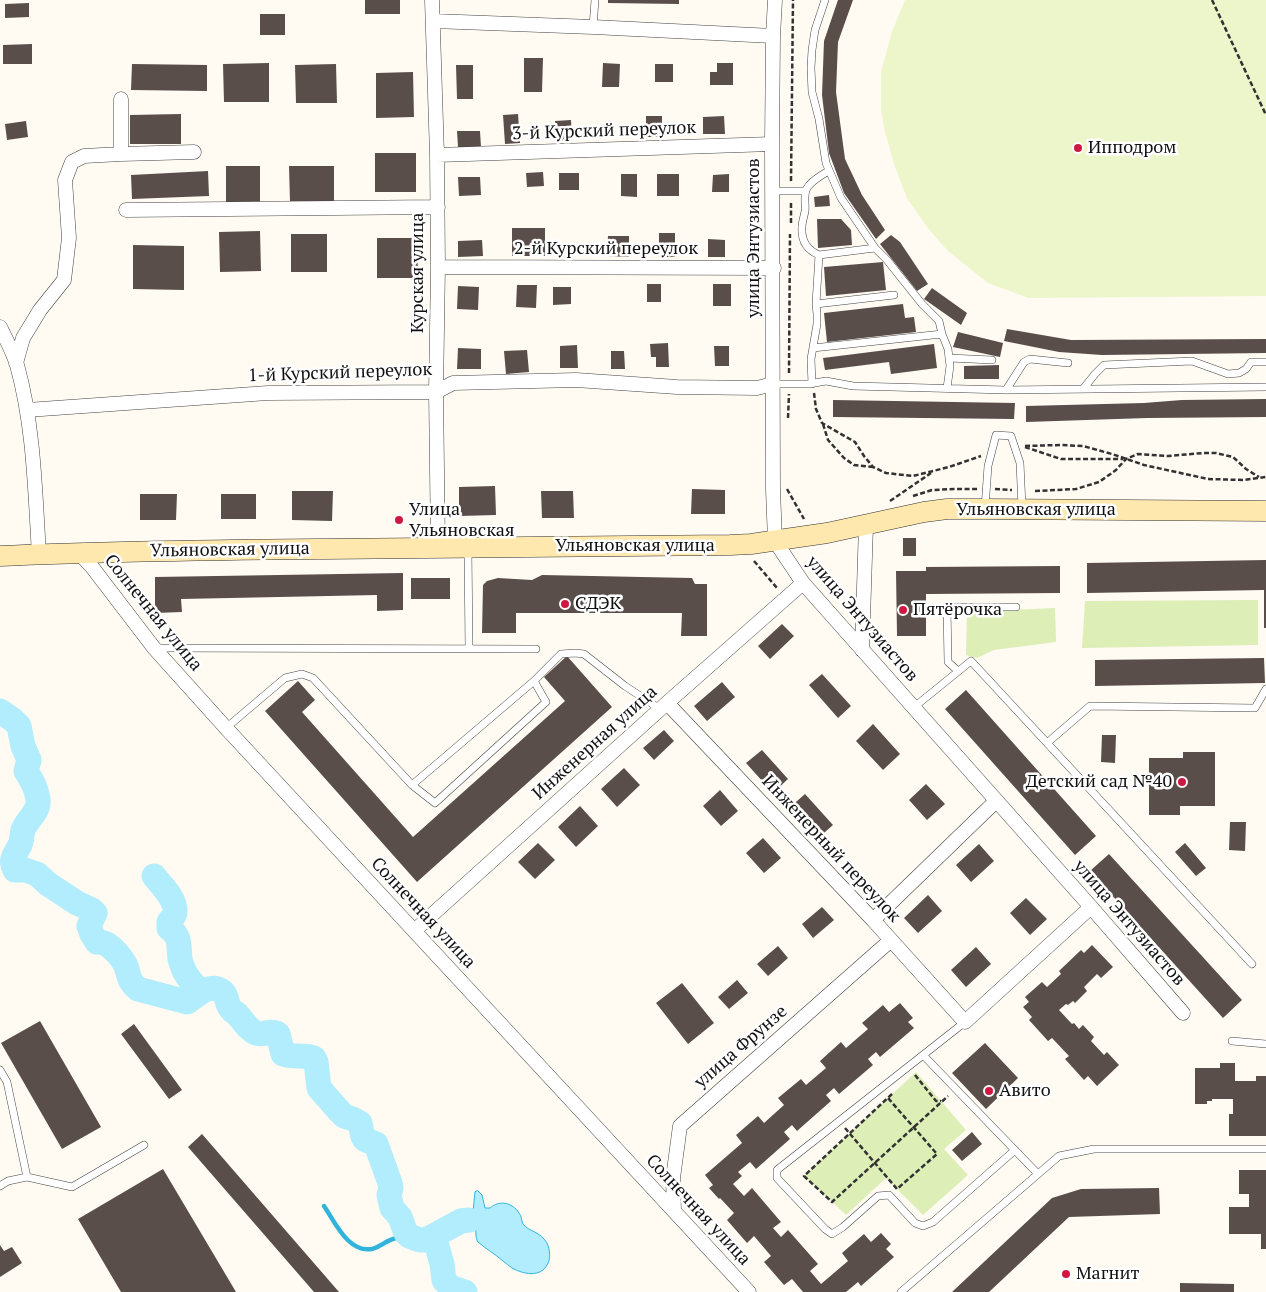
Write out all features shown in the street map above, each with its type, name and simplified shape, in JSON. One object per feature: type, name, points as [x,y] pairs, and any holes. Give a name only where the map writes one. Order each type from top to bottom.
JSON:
[{"type":"main road","name":"Ульяновская улица","points":[[0,556],[78,552],[468,546],[730,545],[827,533],[924,512],[948,510],[986,499],[1266,511]]},
{"type":"street","name":"Курская улица","points":[[432,0],[438,207],[436,392],[438,547]]},
{"type":"street","name":"улица Энтузиастов","points":[[775,0],[772,144],[774,268],[773,489],[775,540],[803,583],[1183,1013]]},
{"type":"street","points":[[433,20],[773,36]]},
{"type":"street","points":[[121,99],[121,154]]},
{"type":"street","name":"3-й Курский переулок","points":[[437,155],[772,144]]},
{"type":"street","points":[[16,363],[23,338],[40,310],[64,280],[69,238],[65,180],[72,162],[84,156],[194,152]]},
{"type":"street","points":[[126,210],[438,207]]},
{"type":"street","name":"2-й Курский переулок","points":[[438,268],[774,268]]},
{"type":"street","points":[[0,326],[16,363],[27,410],[34,468],[39,554]]},
{"type":"street","name":"1-й Курский переулок","points":[[27,410],[268,393],[436,392],[453,383],[576,380],[677,386],[757,388],[773,384]]},
{"type":"street","points":[[862,650],[866,525]]},
{"type":"street","name":"Солнечная улица","points":[[78,552],[92,566],[154,648],[226,728],[749,1292]]},
{"type":"street","name":"Инженерная улица","points":[[414,931],[803,583]]},
{"type":"street","name":"Инженерный переулок","points":[[664,706],[873,920],[965,1022]]},
{"type":"street","points":[[873,920],[996,801]]},
{"type":"street","points":[[965,1022],[1090,907]]},
{"type":"street","name":"улица Фрунзе","points":[[674,1211],[673,1178],[680,1126],[892,940]]},
{"type":"lane","points":[[593,27],[595,0]]},
{"type":"lane","points":[[824,0],[815,30],[811,68],[812,92],[819,119],[828,171],[841,198],[875,248],[922,304],[939,321],[948,349],[950,366],[946,388]]},
{"type":"lane","points":[[828,171],[814,180],[805,192],[805,211],[802,227],[803,239],[807,246],[812,252],[819,255],[875,248]]},
{"type":"lane","points":[[773,191],[805,192]]},
{"type":"lane","points":[[812,384],[812,359],[817,324],[816,304],[819,255]]},
{"type":"lane","points":[[816,304],[894,295]]},
{"type":"lane","points":[[813,348],[942,334]]},
{"type":"lane","points":[[949,358],[992,360]]},
{"type":"lane","points":[[1006,390],[1024,362],[1030,359],[1068,363]]},
{"type":"lane","points":[[1083,389],[1104,365],[1192,361],[1228,374],[1239,373],[1251,362],[1266,362]]},
{"type":"lane","points":[[773,384],[812,384],[826,381],[853,386],[1006,390],[1266,387]]},
{"type":"lane","points":[[986,499],[988,466],[996,435],[1011,436],[1020,463],[1022,500]]},
{"type":"lane","points":[[468,546],[469,649]]},
{"type":"lane","points":[[958,671],[948,662],[947,607],[1016,607]]},
{"type":"lane","points":[[154,648],[536,648]]},
{"type":"lane","points":[[412,785],[534,681],[561,654],[584,654],[624,686],[664,706]]},
{"type":"lane","points":[[914,708],[971,661],[1252,964]]},
{"type":"lane","points":[[226,728],[285,678],[302,674],[313,678],[412,785],[435,802],[546,702],[534,681]]},
{"type":"lane","points":[[1048,743],[1090,706],[1255,708],[1266,689]]},
{"type":"lane","points":[[965,1022],[778,1170],[777,1178],[832,1234],[843,1227],[878,1196],[885,1195],[889,1195],[915,1223],[923,1226],[933,1222],[1015,1150]]},
{"type":"lane","points":[[1232,1041],[1266,1044]]},
{"type":"lane","points":[[923,1055],[1037,1173]]},
{"type":"lane","points":[[0,1070],[7,1082],[27,1177]]},
{"type":"lane","points":[[0,1186],[8,1181],[27,1177],[72,1187],[144,1145]]},
{"type":"lane","points":[[900,1292],[1059,1156],[1094,1149],[1266,1149]]},
{"type":"path","points":[[788,422],[793,0]]},
{"type":"path","points":[[1212,0],[1266,116]]},
{"type":"path","points":[[822,423],[828,440],[844,458],[854,465],[873,467]]},
{"type":"path","points":[[1021,446],[1061,459],[1126,459],[1138,454],[1168,456],[1216,453],[1233,458],[1260,478]]},
{"type":"path","points":[[905,498],[932,490],[954,489],[986,499],[1022,500],[1076,489],[1099,482],[1116,470],[1126,459]]},
{"type":"path","points":[[787,488],[806,523]]},
{"type":"path","points":[[888,503],[897,500]]},
{"type":"path","points":[[894,1092],[804,1176],[832,1202],[941,1101],[936,1101],[914,1074]]},
{"type":"path","points":[[839,1121],[897,1189],[937,1154],[880,1089]]},
{"type":"green space","name":"Ипподром","points":[[905,0],[1266,0],[1266,296],[1029,298],[988,283],[948,251],[927,227],[907,198],[894,164],[881,111],[881,72],[892,32]]},
{"type":"green space","points":[[1258,600],[1258,645],[1082,648],[1085,601]]},
{"type":"green space","points":[[1055,608],[1056,642],[994,650],[977,658],[966,655],[967,612]]},
{"type":"green space","points":[[916,1072],[966,1130],[944,1149],[968,1175],[923,1215],[886,1178],[846,1215],[804,1176]]},
{"type":"water","points":[[478,1191],[482,1195],[485,1208],[501,1203],[513,1206],[520,1214],[525,1227],[544,1239],[550,1254],[544,1269],[531,1274],[516,1270],[478,1242],[475,1224],[469,1220],[469,1217],[473,1212],[475,1192]]},
{"type":"building","points":[[365,0],[400,0],[400,14],[365,14]]},
{"type":"building","points":[[608,0],[679,0],[679,4],[608,3]]},
{"type":"building","points":[[838,0],[853,0],[838,42],[836,92],[845,159],[862,195],[885,230],[876,239],[844,193],[829,153],[822,95],[824,41]]},
{"type":"building","points":[[29,3],[29,17],[5,18],[5,4]]},
{"type":"building","points":[[260,14],[285,14],[285,35],[260,35]]},
{"type":"building","points":[[32,44],[32,64],[3,64],[3,45]]},
{"type":"building","points":[[524,58],[543,58],[542,92],[524,92]]},
{"type":"building","points":[[269,63],[269,102],[224,102],[223,64]]},
{"type":"building","points":[[603,63],[620,64],[619,87],[602,87]]},
{"type":"building","points":[[717,63],[733,63],[733,85],[710,85],[710,72],[717,72]]},
{"type":"building","points":[[132,64],[207,65],[207,91],[131,90]]},
{"type":"building","points":[[336,64],[337,103],[296,103],[295,65]]},
{"type":"building","points":[[655,64],[673,64],[673,82],[655,82]]},
{"type":"building","points":[[456,65],[473,65],[473,99],[457,99]]},
{"type":"building","points":[[413,72],[414,117],[376,118],[376,73]]},
{"type":"building","points":[[181,114],[181,144],[130,144],[130,115]]},
{"type":"building","points":[[518,114],[520,143],[505,144],[503,115]]},
{"type":"building","points":[[646,116],[662,116],[662,137],[646,137]]},
{"type":"building","points":[[724,116],[725,134],[703,134],[703,117]]},
{"type":"building","points":[[571,120],[572,140],[556,141],[555,121]]},
{"type":"building","points":[[26,121],[28,137],[7,140],[5,124]]},
{"type":"building","points":[[457,131],[480,131],[481,147],[458,147]]},
{"type":"building","points":[[375,153],[416,153],[416,192],[375,192]]},
{"type":"building","points":[[226,166],[260,166],[260,202],[226,202]]},
{"type":"building","points":[[289,166],[334,166],[334,202],[290,202]]},
{"type":"building","points":[[208,171],[209,196],[132,199],[131,175]]},
{"type":"building","points":[[543,172],[544,186],[527,187],[526,173]]},
{"type":"building","points":[[559,173],[579,173],[579,190],[559,190]]},
{"type":"building","points":[[621,174],[637,174],[637,197],[621,196]]},
{"type":"building","points":[[657,174],[679,174],[679,196],[657,196]]},
{"type":"building","points":[[729,174],[729,192],[712,192],[713,175]]},
{"type":"building","points":[[458,177],[480,177],[481,195],[459,196]]},
{"type":"building","points":[[829,195],[830,206],[815,207],[814,197]]},
{"type":"building","points":[[817,219],[841,219],[851,230],[852,245],[818,248]]},
{"type":"building","points":[[512,228],[545,228],[545,256],[512,256]]},
{"type":"building","points":[[260,231],[261,271],[220,272],[219,232]]},
{"type":"building","points":[[659,233],[675,233],[675,257],[659,257]]},
{"type":"building","points":[[291,234],[327,234],[327,272],[291,272]]},
{"type":"building","points":[[891,235],[900,242],[928,284],[917,291],[880,244]]},
{"type":"building","points":[[608,236],[629,236],[629,257],[607,256]]},
{"type":"building","points":[[377,238],[417,238],[418,278],[377,278]]},
{"type":"building","points":[[708,239],[725,240],[725,257],[708,257]]},
{"type":"building","points":[[482,240],[483,256],[458,257],[458,241]]},
{"type":"building","points":[[133,245],[184,246],[184,290],[133,289]]},
{"type":"building","points":[[883,262],[886,290],[826,296],[824,267]]},
{"type":"building","points":[[647,284],[661,284],[661,302],[647,302]]},
{"type":"building","points":[[713,284],[731,284],[731,306],[713,306]]},
{"type":"building","points":[[517,285],[537,285],[536,308],[516,307]]},
{"type":"building","points":[[458,286],[479,287],[478,310],[457,309]]},
{"type":"building","points":[[553,287],[571,287],[571,304],[553,305]]},
{"type":"building","points":[[932,288],[967,313],[961,325],[924,299]]},
{"type":"building","points":[[903,304],[905,318],[914,317],[916,332],[827,342],[824,313]]},
{"type":"building","points":[[1007,329],[1071,340],[1266,339],[1266,353],[1102,355],[1059,352],[1004,341]]},
{"type":"building","points":[[958,332],[1003,343],[1000,357],[953,347]]},
{"type":"building","points":[[668,343],[669,367],[656,367],[656,357],[651,357],[650,344]]},
{"type":"building","points":[[934,344],[937,368],[891,374],[889,362],[825,370],[823,358]]},
{"type":"building","points":[[577,345],[578,368],[560,368],[560,346]]},
{"type":"building","points":[[714,346],[729,346],[729,366],[715,366]]},
{"type":"building","points":[[458,348],[481,349],[481,369],[457,369]]},
{"type":"building","points":[[527,350],[529,372],[506,374],[504,351]]},
{"type":"building","points":[[611,351],[624,351],[625,369],[611,369]]},
{"type":"building","points":[[999,365],[999,379],[964,379],[964,366]]},
{"type":"building","points":[[1266,399],[1266,417],[1026,422],[1026,406]]},
{"type":"building","points":[[833,400],[1015,403],[1014,419],[833,417]]},
{"type":"building","points":[[495,486],[496,515],[459,516],[459,487]]},
{"type":"building","points":[[692,489],[725,490],[725,514],[691,514]]},
{"type":"building","points":[[292,491],[333,491],[332,521],[292,520]]},
{"type":"building","points":[[541,491],[573,491],[574,518],[542,518]]},
{"type":"building","points":[[140,494],[177,494],[176,520],[140,520]]},
{"type":"building","points":[[221,494],[256,494],[256,519],[221,519]]},
{"type":"building","points":[[903,538],[916,538],[916,556],[903,556]]},
{"type":"building","points":[[1266,560],[1266,628],[1264,628],[1264,590],[1087,593],[1087,563]]},
{"type":"building","points":[[1060,566],[1060,593],[926,594],[926,636],[897,636],[896,571],[926,571],[926,567]]},
{"type":"building","points":[[403,573],[403,610],[377,611],[377,595],[181,599],[182,612],[155,613],[155,577]]},
{"type":"building","points":[[542,575],[692,578],[695,584],[707,584],[707,636],[681,636],[682,613],[516,613],[516,633],[482,633],[483,585],[487,581],[498,578],[532,580]]},
{"type":"building","points":[[411,578],[450,578],[450,599],[411,599]]},
{"type":"building","points":[[782,624],[794,636],[770,659],[758,646]]},
{"type":"building","points":[[567,656],[612,707],[417,882],[265,711],[298,681],[315,700],[302,712],[413,837],[565,701],[544,677]]},
{"type":"building","points":[[1264,658],[1265,683],[1095,686],[1095,660]]},
{"type":"building","points":[[822,674],[851,706],[838,718],[809,685]]},
{"type":"building","points":[[722,682],[735,697],[707,721],[694,706]]},
{"type":"building","points":[[966,690],[1096,836],[1075,855],[945,709]]},
{"type":"building","points":[[873,724],[900,754],[883,770],[856,741]]},
{"type":"building","points":[[664,730],[674,741],[654,760],[643,748]]},
{"type":"building","points":[[1102,735],[1116,735],[1115,763],[1101,762]]},
{"type":"building","points":[[762,750],[788,779],[773,793],[746,763]]},
{"type":"building","name":"Детский сад №40","points":[[1183,752],[1215,752],[1215,806],[1180,806],[1180,815],[1149,815],[1149,758],[1183,758]]},
{"type":"building","points":[[624,768],[640,785],[617,807],[601,789]]},
{"type":"building","points":[[926,784],[945,804],[927,820],[909,800]]},
{"type":"building","points":[[720,790],[738,811],[721,826],[703,806]]},
{"type":"building","points":[[805,794],[833,825],[816,840],[788,809]]},
{"type":"building","points":[[580,806],[598,826],[576,847],[558,827]]},
{"type":"building","points":[[1230,822],[1246,822],[1245,851],[1229,850]]},
{"type":"building","points":[[763,838],[781,858],[764,873],[746,853]]},
{"type":"building","points":[[538,843],[555,860],[535,879],[518,862]]},
{"type":"building","points":[[1185,843],[1206,868],[1196,876],[1175,852]]},
{"type":"building","points":[[979,844],[994,861],[971,882],[956,865]]},
{"type":"building","points":[[1109,854],[1242,1000],[1223,1018],[1090,871]]},
{"type":"building","points":[[928,895],[942,911],[918,933],[904,918]]},
{"type":"building","points":[[1026,898],[1047,919],[1030,935],[1010,913]]},
{"type":"building","points":[[822,907],[834,920],[813,938],[802,924]]},
{"type":"building","points":[[1092,945],[1113,967],[1101,978],[1097,974],[1084,987],[1087,991],[1075,1003],[1073,1001],[1068,1005],[1066,1004],[1059,1010],[1079,1029],[1083,1025],[1094,1037],[1091,1041],[1104,1055],[1107,1052],[1119,1065],[1097,1086],[1088,1076],[1084,1080],[1065,1059],[1069,1056],[1052,1038],[1048,1041],[1029,1020],[1032,1017],[1023,1007],[1029,1002],[1025,997],[1042,982],[1047,987],[1061,974],[1059,971],[1081,950],[1084,953]]},
{"type":"building","points":[[778,946],[788,958],[768,976],[757,964]]},
{"type":"building","points":[[976,947],[991,964],[966,987],[951,970]]},
{"type":"building","points":[[737,980],[748,993],[729,1009],[718,997]]},
{"type":"building","points":[[682,983],[714,1023],[688,1044],[656,1003]]},
{"type":"building","points":[[900,1003],[913,1018],[908,1022],[914,1028],[880,1057],[876,1052],[868,1059],[873,1065],[839,1094],[834,1088],[826,1095],[831,1101],[797,1131],[792,1125],[784,1132],[790,1139],[756,1169],[750,1162],[738,1172],[742,1176],[733,1184],[744,1196],[752,1188],[781,1222],[773,1228],[781,1237],[788,1230],[818,1264],[810,1271],[821,1284],[848,1261],[842,1253],[864,1234],[871,1242],[881,1233],[891,1244],[886,1249],[894,1257],[861,1286],[858,1282],[846,1292],[803,1292],[792,1279],[784,1285],[764,1262],[771,1256],[754,1236],[747,1243],[727,1220],[734,1213],[709,1188],[713,1185],[705,1175],[742,1143],[736,1135],[758,1116],[764,1123],[784,1105],[778,1098],[801,1079],[806,1085],[826,1068],[820,1061],[841,1042],[846,1048],[868,1029],[862,1023],[883,1005],[889,1012]]},
{"type":"building","points":[[40,1021],[101,1127],[62,1149],[1,1043]]},
{"type":"building","points":[[134,1024],[182,1090],[169,1099],[121,1034]]},
{"type":"building","points":[[985,1043],[1018,1078],[986,1109],[952,1073]]},
{"type":"building","points":[[1220,1063],[1235,1063],[1235,1081],[1256,1081],[1256,1076],[1266,1076],[1266,1136],[1229,1136],[1229,1114],[1233,1114],[1233,1099],[1212,1099],[1212,1101],[1207,1101],[1207,1104],[1195,1104],[1195,1068],[1220,1068]]},
{"type":"building","points":[[972,1132],[982,1144],[962,1161],[952,1150]]},
{"type":"building","points":[[202,1134],[339,1292],[314,1292],[188,1147]]},
{"type":"building","points":[[163,1169],[236,1292],[121,1292],[78,1219]]},
{"type":"building","points":[[1239,1170],[1266,1170],[1266,1249],[1261,1249],[1261,1234],[1229,1234],[1229,1207],[1249,1207],[1249,1194],[1239,1194]]},
{"type":"building","points":[[1159,1188],[1160,1214],[1069,1217],[989,1292],[952,1292],[1052,1198],[1081,1189]]},
{"type":"building","points":[[0,1245],[4,1251],[12,1247],[22,1263],[0,1277]]},
{"type":"building","points":[[1180,1283],[1234,1284],[1234,1292],[1180,1292]]},
{"type":"waterway","points":[[0,711],[19,726],[23,746],[29,760],[26,771],[32,781],[38,799],[37,808],[23,830],[20,846],[13,858],[15,870],[25,870],[37,874],[48,884],[77,903],[92,910],[95,913],[89,926],[92,934],[97,942],[108,945],[120,956],[125,964],[130,980],[138,989],[187,1002],[204,990]]},
{"type":"waterway","points":[[154,876],[168,893],[175,907],[175,913],[169,922],[169,928],[178,939],[180,959],[188,978],[199,989],[214,988],[223,992],[229,1007],[256,1033],[272,1032],[278,1034],[283,1054],[314,1058],[319,1088],[344,1116],[360,1123],[362,1134],[366,1140],[376,1144],[390,1183],[389,1195],[392,1208],[400,1217],[406,1233],[420,1240],[426,1240],[461,1221],[469,1220]]},
{"type":"waterway","points":[[324,1206],[343,1235],[356,1246],[363,1249],[372,1249],[393,1239],[409,1236]]},
{"type":"waterway","points":[[429,1238],[437,1246],[444,1280],[450,1287],[465,1292]]},
{"type":"place","name":"Ипподром","points":[[1078,148]]},
{"type":"place","name":"Улица Ульяновская","points":[[399,520]]},
{"type":"place","name":"СДЭК","points":[[565,604]]},
{"type":"place","name":"Пятёрочка","points":[[903,610]]},
{"type":"place","name":"Детский сад №40","points":[[1182,782]]},
{"type":"place","name":"Авито","points":[[989,1091]]},
{"type":"place","name":"Магнит","points":[[1066,1274]]}]
